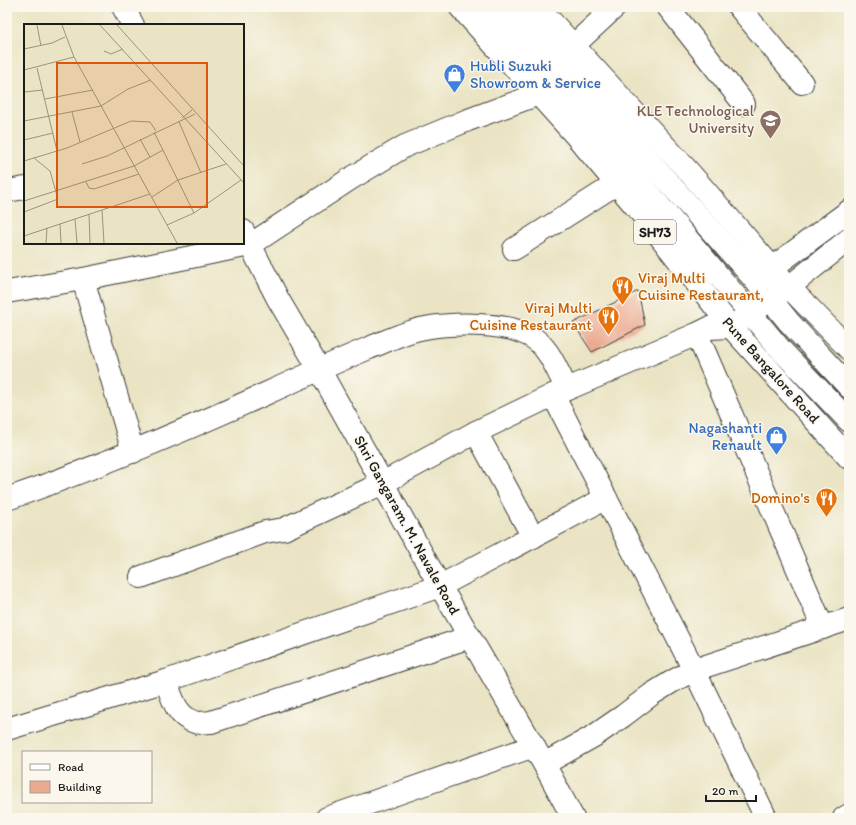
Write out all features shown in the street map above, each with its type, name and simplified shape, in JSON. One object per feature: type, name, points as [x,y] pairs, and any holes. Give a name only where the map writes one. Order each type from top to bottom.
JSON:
[{"type":"street","points":[[123,7],[132,24]]},
{"type":"street","name":"Pune Bangalore Road","points":[[460,7],[539,94],[616,184],[707,323],[731,326],[849,458]]},
{"type":"street","points":[[486,7],[568,97],[782,350],[849,421]]},
{"type":"street","points":[[513,7],[770,300],[849,387]]},
{"type":"street","points":[[538,7],[689,172],[790,288],[849,349]]},
{"type":"street","points":[[573,46],[615,7]]},
{"type":"street","points":[[668,7],[744,104]]},
{"type":"street","points":[[739,7],[802,83]]},
{"type":"street","points":[[247,238],[405,146],[468,120],[539,94]]},
{"type":"street","points":[[514,249],[616,184]]},
{"type":"street","points":[[7,191],[24,188]]},
{"type":"street","points":[[141,576],[265,532],[284,529],[383,483],[476,432],[707,323],[735,295],[754,280],[849,211]]},
{"type":"street","name":"Shri Gangaram. M. Navale Road","points":[[247,238],[278,299],[319,369],[440,586],[539,755],[573,818]]},
{"type":"street","points":[[731,326],[790,288],[849,239]]},
{"type":"street","points":[[7,292],[83,279],[223,244]]},
{"type":"street","points":[[83,279],[133,452]]},
{"type":"street","points":[[707,323],[823,628]]},
{"type":"street","points":[[7,499],[55,483],[133,452],[319,369],[399,336],[424,328],[451,325],[498,326],[530,335],[540,342],[606,498],[694,670],[766,818]]},
{"type":"street","points":[[476,432],[533,537]]},
{"type":"street","points":[[7,729],[166,681],[440,586],[606,498]]},
{"type":"street","points":[[327,818],[539,755],[594,736],[624,716],[652,694],[694,670],[849,619]]},
{"type":"street","points":[[166,681],[175,705],[182,716],[196,723],[211,722],[470,637]]},
{"type":"street","points":[[844,818],[849,815]]},
{"type":"building","name":"Viraj Multi Cuisine Restaurant,","points":[[638,291],[645,325],[592,352],[573,323]]},
{"type":"place","name":"Hubli Suzuki Showroom & Service","points":[[454,94]]},
{"type":"place","name":"KLE Technological University","points":[[770,140]]},
{"type":"place","name":"Viraj Multi Cuisine Restaurant,","points":[[623,306]]},
{"type":"place","name":"Viraj Multi Cuisine Restaurant","points":[[608,336]]},
{"type":"place","name":"Nagashanti Renault","points":[[777,456]]},
{"type":"place","name":"Domino's","points":[[826,518]]}]
